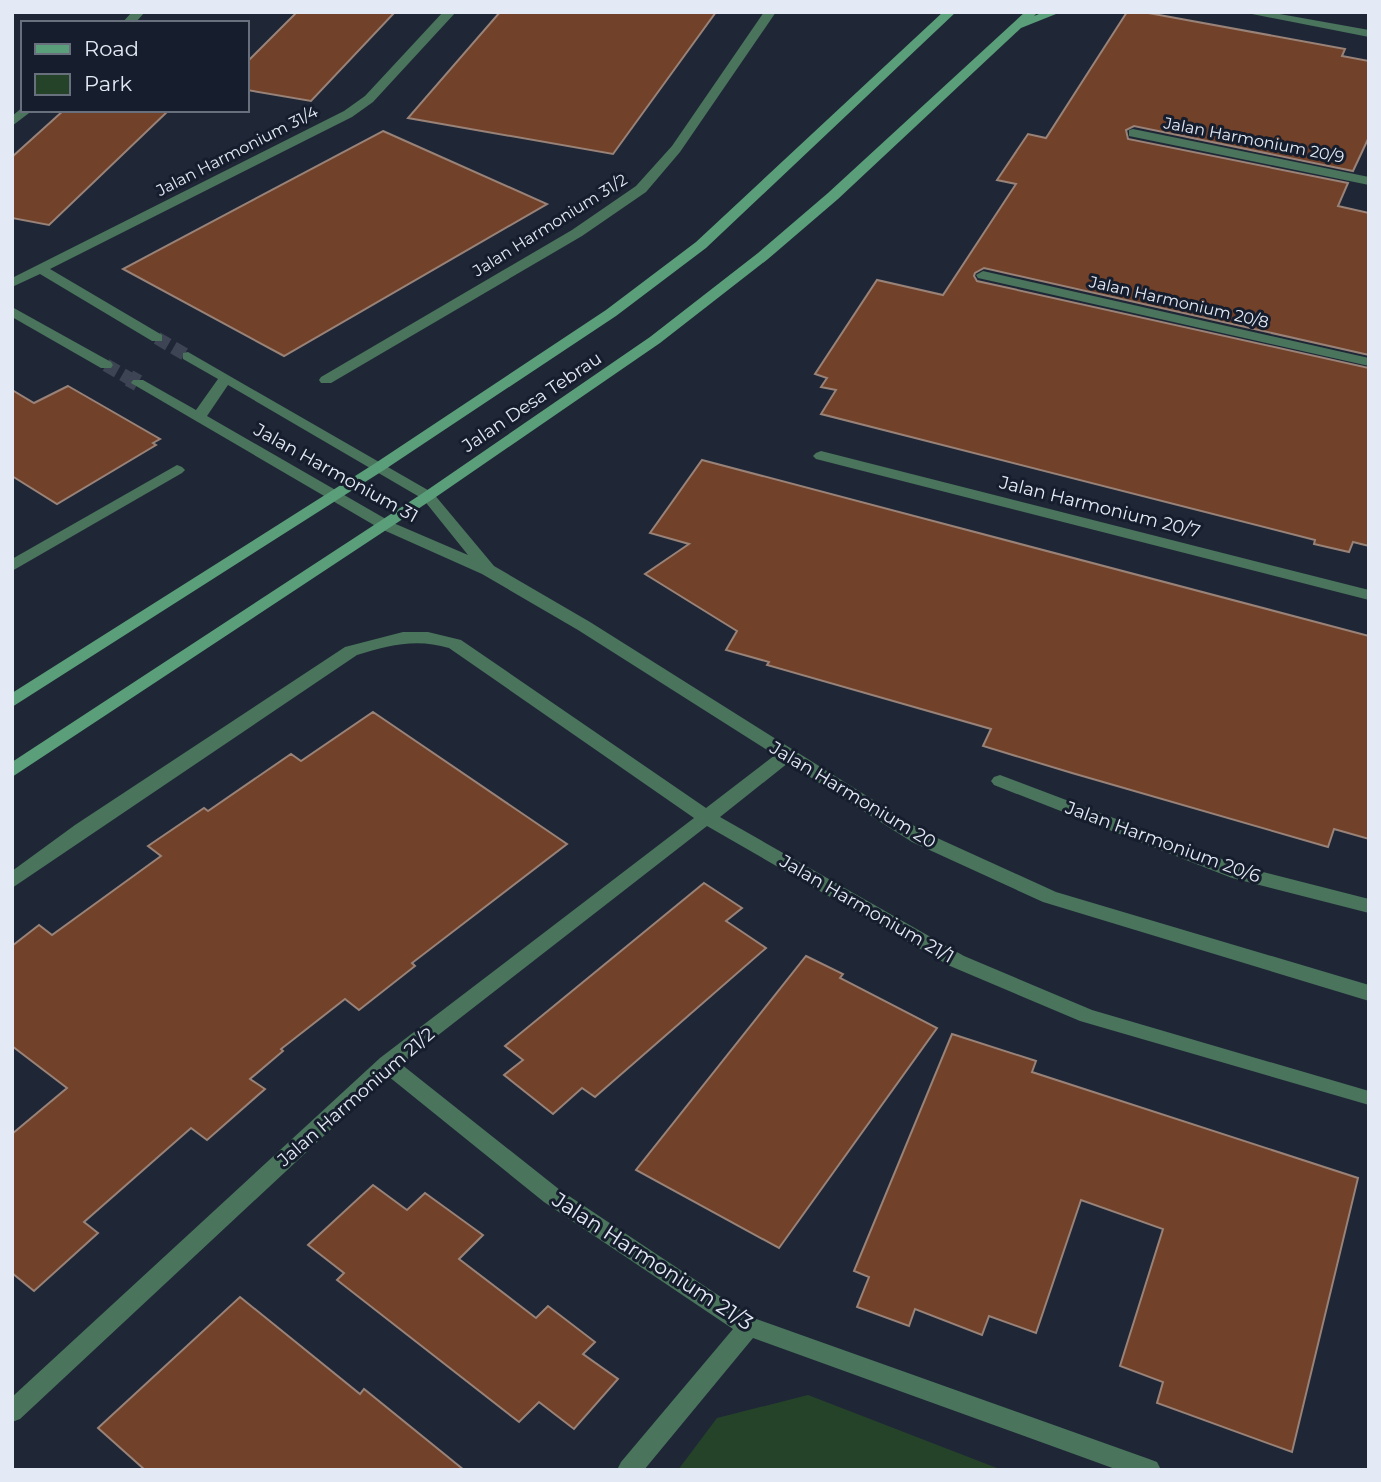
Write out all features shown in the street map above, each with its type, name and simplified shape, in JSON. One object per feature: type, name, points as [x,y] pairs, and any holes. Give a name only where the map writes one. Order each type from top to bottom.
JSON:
[{"type":"main road","name":"Jalan Desa Tebrau","points":[[12,701],[379,467],[611,313],[701,245],[950,12]]},
{"type":"main road","name":"Jalan Desa Tebrau","points":[[12,771],[385,525],[654,340],[763,256],[1032,12]]},
{"type":"main road","points":[[1015,28],[1055,12]]},
{"type":"street","name":"Jalan Harmonium 31/4","points":[[12,283],[348,114],[369,99],[450,12]]},
{"type":"street","name":"Jalan Harmonium 31/2","points":[[326,380],[577,233],[641,189],[676,149],[770,12]]},
{"type":"street","points":[[1248,12],[1369,34]]},
{"type":"street","name":"Jalan Harmonium 20/9","points":[[1133,133],[1369,181]]},
{"type":"street","points":[[40,269],[157,338]]},
{"type":"street","name":"Jalan Harmonium 20/8","points":[[983,275],[1369,362]]},
{"type":"street","points":[[12,311],[106,365]]},
{"type":"street","name":"Jalan Harmonium 31","points":[[188,356],[428,496],[488,570]]},
{"type":"street","points":[[198,418],[226,378]]},
{"type":"street","name":"Jalan Harmonium 31","points":[[138,383],[385,525],[488,570]]},
{"type":"street","name":"Jalan Harmonium 20/7","points":[[821,456],[1369,595]]},
{"type":"street","points":[[12,566],[177,470]]},
{"type":"street","name":"Jalan Harmonium 20","points":[[488,570],[584,626],[918,837],[1051,897],[1369,993]]},
{"type":"street","name":"Jalan Harmonium 21/1","points":[[12,881],[81,830],[351,652],[380,641],[432,635],[455,644],[704,816],[957,961],[1087,1016],[1366,1098]]},
{"type":"street","name":"Jalan Harmonium 21/2","points":[[12,1412],[387,1065],[704,816],[786,756]]},
{"type":"street","name":"Jalan Harmonium 20/6","points":[[1000,781],[1239,873],[1369,906]]},
{"type":"street","name":"Jalan Harmonium 21/3","points":[[387,1065],[552,1196],[749,1326],[1149,1470]]},
{"type":"street","points":[[629,1470],[749,1326]]},
{"type":"green space","points":[[808,1395],[1002,1470],[678,1470],[717,1418]]},
{"type":"building","points":[[297,12],[395,12],[311,101],[248,90],[248,61]]},
{"type":"building","points":[[500,12],[716,12],[613,154],[408,118]]},
{"type":"building","points":[[1127,12],[1143,12],[1345,49],[1342,56],[1369,61],[1369,137],[1353,171],[1134,126],[1126,130],[1128,139],[1348,183],[1338,206],[1369,213],[1369,355],[984,268],[974,276],[977,281],[1369,368],[1369,546],[1353,542],[1349,552],[1314,544],[1315,540],[821,414],[836,390],[821,387],[827,378],[815,374],[877,280],[943,295],[1016,184],[997,180],[1028,134],[1046,138]]},
{"type":"building","points":[[62,112],[167,112],[49,225],[12,218],[12,157]]},
{"type":"building","points":[[383,131],[547,204],[284,356],[123,269]]},
{"type":"building","points":[[68,386],[160,439],[153,443],[156,445],[57,504],[12,476],[12,390],[34,403]]},
{"type":"building","points":[[702,460],[1369,636],[1369,839],[1334,829],[1328,847],[1072,773],[983,746],[991,729],[767,665],[769,662],[726,650],[737,631],[645,574],[689,544],[650,533]]},
{"type":"building","points":[[373,712],[567,844],[412,963],[415,966],[359,1010],[345,999],[281,1049],[283,1051],[250,1079],[265,1089],[207,1140],[191,1128],[84,1222],[98,1233],[34,1291],[12,1273],[12,1134],[67,1088],[12,1046],[12,946],[39,925],[52,935],[161,856],[148,846],[204,808],[208,811],[291,754],[301,761]]},
{"type":"building","points":[[704,883],[742,908],[726,921],[766,948],[595,1097],[582,1088],[553,1114],[504,1075],[523,1060],[505,1046]]},
{"type":"building","points":[[806,956],[843,974],[840,978],[937,1028],[779,1248],[636,1170]]},
{"type":"building","points":[[952,1034],[1036,1061],[1032,1072],[1358,1178],[1292,1452],[1157,1403],[1163,1382],[1120,1366],[1163,1229],[1081,1200],[1036,1333],[989,1316],[982,1335],[915,1309],[909,1326],[857,1307],[869,1277],[854,1271]]},
{"type":"building","points":[[373,1185],[407,1210],[425,1193],[483,1235],[459,1259],[536,1318],[548,1306],[595,1342],[583,1354],[618,1379],[574,1429],[539,1402],[519,1422],[337,1280],[344,1273],[308,1245]]},
{"type":"building","points":[[240,1297],[360,1394],[364,1389],[464,1470],[145,1470],[98,1428]]},
{"type":"tunnel","points":[[157,338],[188,356]]},
{"type":"tunnel","points":[[106,365],[132,380]]},
{"type":"tunnel","points":[[129,378],[138,383]]}]
